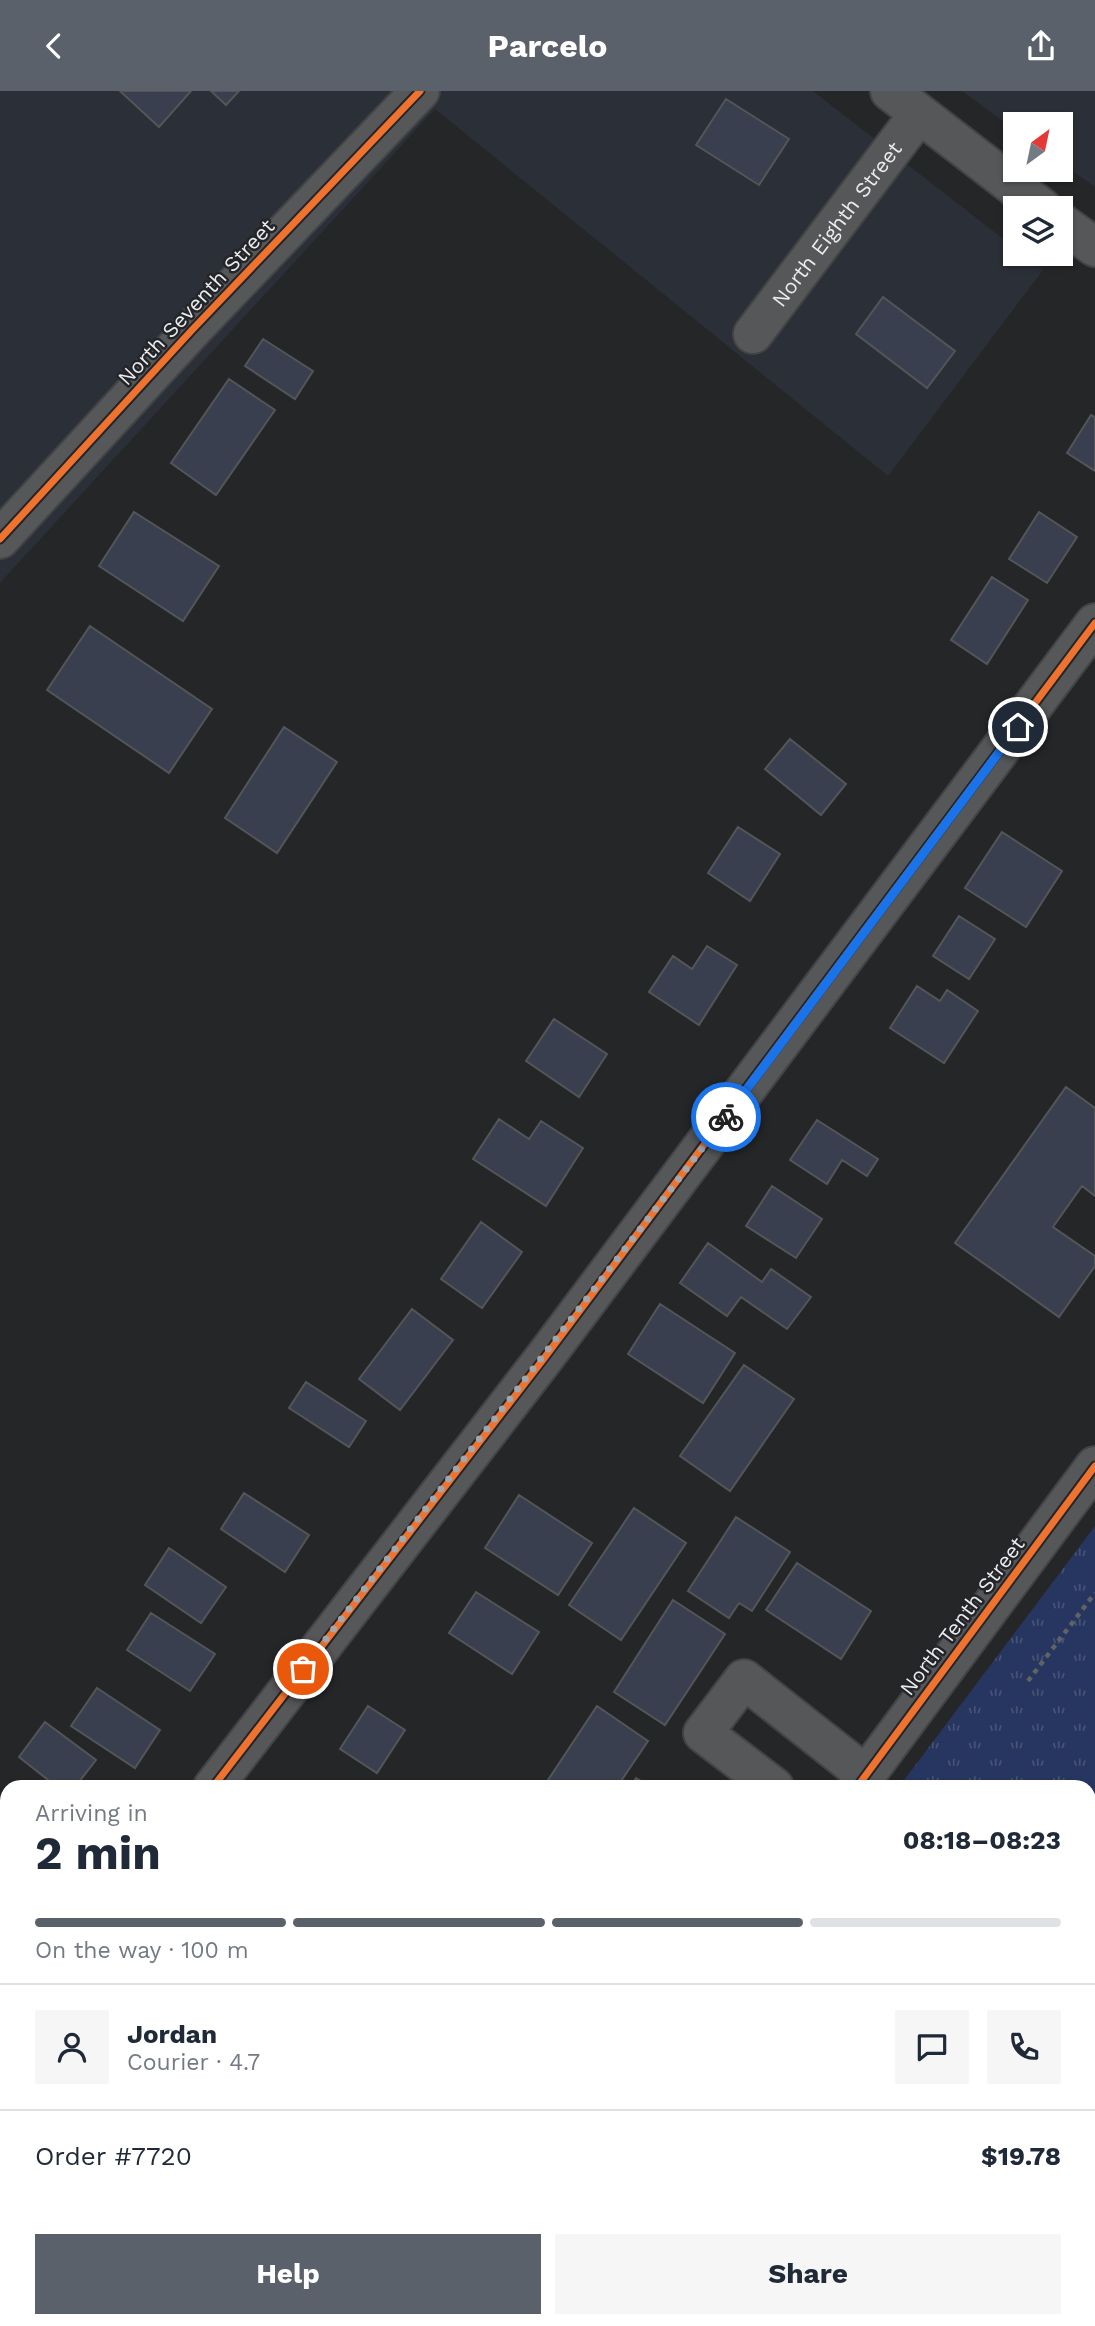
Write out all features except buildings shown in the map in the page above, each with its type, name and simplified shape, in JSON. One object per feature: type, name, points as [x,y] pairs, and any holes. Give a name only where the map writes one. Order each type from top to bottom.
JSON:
[{"type":"street","name":"North Seventh Street","points":[[0,539],[192,331],[420,91]]},
{"type":"street","points":[[904,102],[1026,196]]},
{"type":"street","name":"North Eighth Street","points":[[753,334],[904,102]]},
{"type":"street","points":[[1073,231],[1095,247]]},
{"type":"street","points":[[219,1780],[545,1357],[1095,623]]},
{"type":"street","name":"North Tenth Street","points":[[863,1780],[1095,1466]]},
{"type":"street","points":[[765,1780],[703,1733],[744,1679],[861,1780]]},
{"type":"path","points":[[1028,1681],[1095,1593]]},
{"type":"shaded area","points":[[0,91],[813,91],[1003,239],[1003,266],[1038,266],[1043,270],[888,476],[435,109],[0,583]]},
{"type":"shaded area","points":[[962,91],[1095,91],[1095,187],[1073,171],[1073,112],[1003,112],[1003,121]]},
{"type":"green space","points":[[1095,1526],[1095,1780],[904,1780]]},
{"type":"cycle path","points":[[0,539],[192,330],[420,91]]},
{"type":"cycle path","points":[[218,1780],[545,1357],[1095,623]]},
{"type":"cycle path","points":[[862,1780],[1095,1466]]},
{"type":"way so far","points":[[303,1669],[545,1357],[726,1117]]},
{"type":"route","points":[[726,1117],[1018,727]]}]
